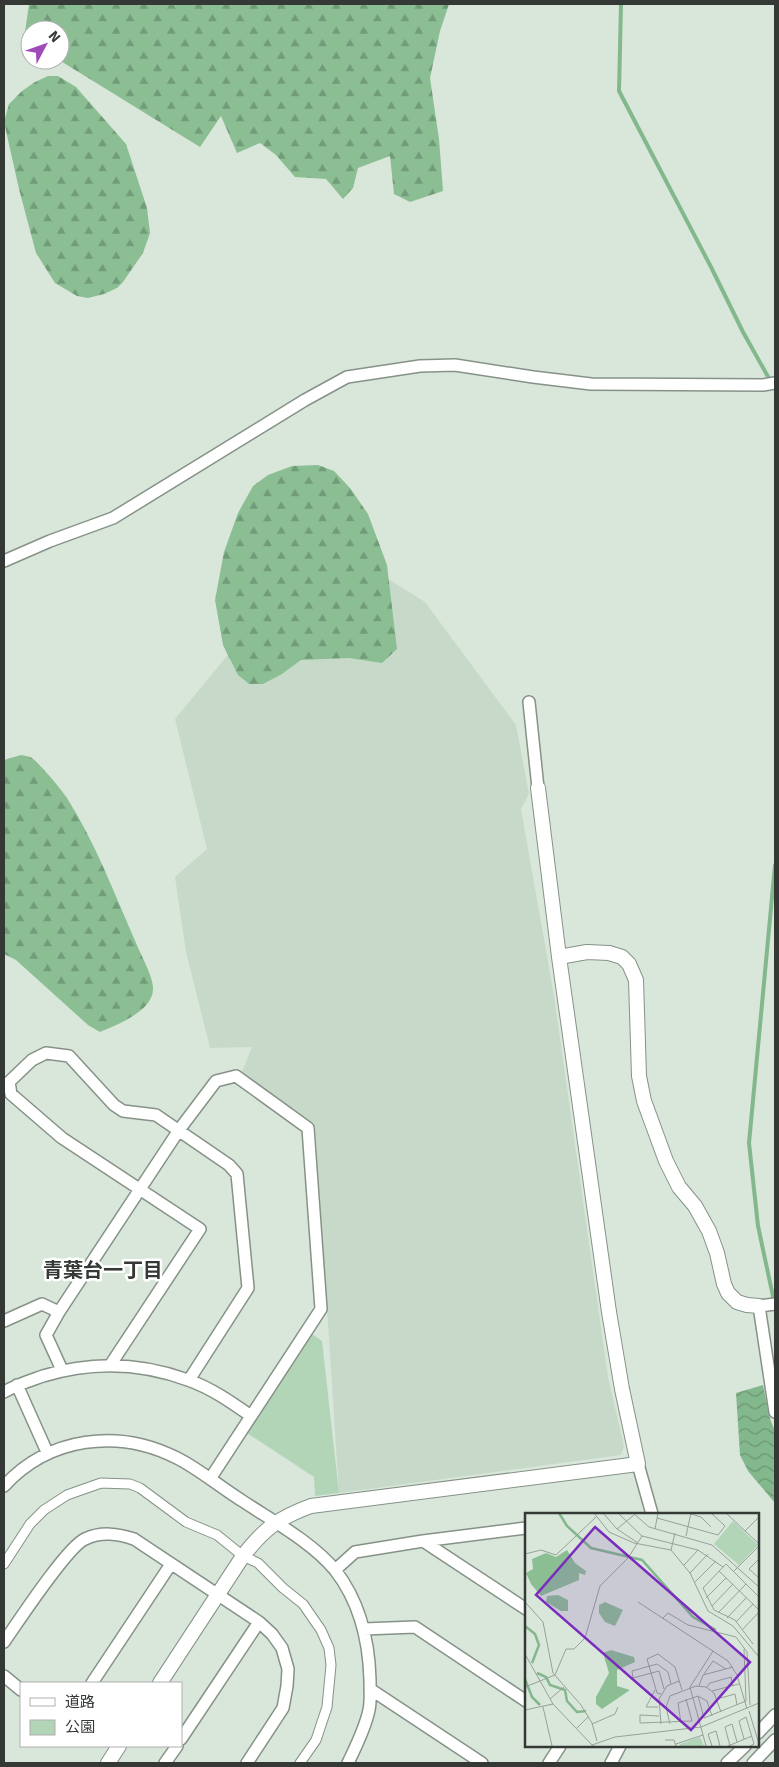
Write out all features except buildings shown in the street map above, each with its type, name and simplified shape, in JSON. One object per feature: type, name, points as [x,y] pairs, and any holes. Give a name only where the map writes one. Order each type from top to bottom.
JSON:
[{"type":"street","points":[[4,561],[50,541],[113,518],[305,400],[347,377],[420,366],[455,365],[591,384],[775,383]]},
{"type":"street","points":[[529,702],[559,957],[609,1312],[622,1389],[638,1464],[652,1513]]},
{"type":"street","points":[[559,957],[587,952],[610,953],[622,957],[629,964],[636,980],[639,1076],[644,1101],[666,1161],[679,1187],[698,1212],[709,1232],[728,1294],[737,1302],[747,1305],[775,1304]]},
{"type":"street","points":[[111,1364],[200,1229],[62,1138],[10,1094],[9,1082],[32,1060],[46,1052],[69,1056],[114,1105],[123,1111],[156,1115],[229,1165],[237,1174],[248,1288],[189,1380]]},
{"type":"street","points":[[62,1370],[46,1335],[59,1312],[179,1130],[216,1081],[236,1076],[308,1128],[321,1309],[210,1480]]},
{"type":"street","points":[[4,1321],[42,1304],[59,1312]]},
{"type":"street","points":[[759,1306],[775,1412]]},
{"type":"street","points":[[4,1392],[16,1385],[62,1370],[111,1364],[149,1369],[189,1380],[221,1395],[252,1416]]},
{"type":"street","points":[[16,1385],[48,1452]]},
{"type":"street","points":[[4,1486],[25,1467],[48,1452],[101,1440],[130,1442],[154,1448],[179,1459],[313,1549],[335,1570],[356,1607],[364,1629],[369,1653],[369,1709],[364,1727],[348,1763]]},
{"type":"street","points":[[161,1682],[243,1556],[258,1537],[275,1522],[294,1513],[311,1506],[638,1464]]},
{"type":"street","points":[[4,1564],[30,1524],[44,1510],[67,1495],[101,1483],[130,1484],[140,1488],[186,1522],[217,1535],[243,1556],[258,1563],[283,1588],[303,1604],[322,1630],[329,1648],[331,1665],[327,1707],[316,1740],[300,1763]]},
{"type":"street","points":[[335,1570],[355,1552],[525,1528]]},
{"type":"street","points":[[4,1642],[66,1556],[81,1541],[101,1534],[118,1535],[134,1540],[258,1622],[272,1634],[282,1648],[288,1669],[288,1686],[283,1708],[247,1763]]},
{"type":"street","points":[[423,1541],[525,1608]]},
{"type":"street","points":[[93,1682],[171,1564]]},
{"type":"street","points":[[182,1737],[258,1622]]},
{"type":"street","points":[[364,1629],[415,1627],[525,1700]]},
{"type":"street","points":[[4,1676],[20,1689]]},
{"type":"street","points":[[370,1689],[482,1763]]},
{"type":"street","points":[[759,1732],[775,1715]]},
{"type":"street","points":[[753,1763],[775,1740]]},
{"type":"street","points":[[108,1763],[118,1747]]},
{"type":"street","points":[[165,1763],[176,1747]]},
{"type":"street","points":[[549,1763],[559,1747]]},
{"type":"street","points":[[611,1763],[619,1747]]},
{"type":"street","points":[[727,1763],[744,1747]]},
{"type":"shaded area","points":[[358,560],[425,602],[516,725],[529,794],[521,809],[554,996],[608,1377],[624,1446],[621,1455],[339,1493],[315,1124],[242,1072],[252,1047],[210,1048],[186,952],[175,877],[207,849],[175,719],[263,612]]},
{"type":"green space","points":[[29,4],[449,4],[440,31],[430,78],[439,139],[443,191],[410,202],[394,194],[390,156],[358,168],[353,188],[343,199],[326,179],[295,177],[276,155],[260,143],[237,153],[221,116],[200,147],[70,67],[70,20],[27,20]]},
{"type":"green space","points":[[48,76],[58,76],[76,87],[126,144],[147,208],[150,233],[143,253],[117,288],[88,298],[77,296],[55,283],[36,253],[4,122],[9,104],[22,91]]},
{"type":"green space","points":[[318,465],[334,471],[350,488],[368,514],[387,565],[397,649],[382,663],[349,658],[301,660],[282,674],[263,684],[249,684],[238,675],[223,645],[215,600],[224,552],[238,513],[253,486],[268,475],[292,466]]},
{"type":"green space","points":[[21,755],[31,757],[50,777],[67,798],[87,832],[153,984],[151,997],[141,1010],[133,1016],[100,1032],[88,1025],[16,960],[4,954],[4,760]]},
{"type":"green space","points":[[312,1334],[322,1341],[339,1493],[315,1496],[314,1477],[247,1433]]},
{"type":"water","points":[[763,1385],[770,1419],[775,1431],[775,1503],[748,1471],[740,1455],[736,1393]]},
{"type":"waterway","points":[[621,4],[619,91],[743,332],[771,382]]},
{"type":"waterway","points":[[774,1301],[758,1226],[749,1143],[775,865]]},
{"type":"district","name":"青葉台一丁目","points":[[103,1270]]}]
